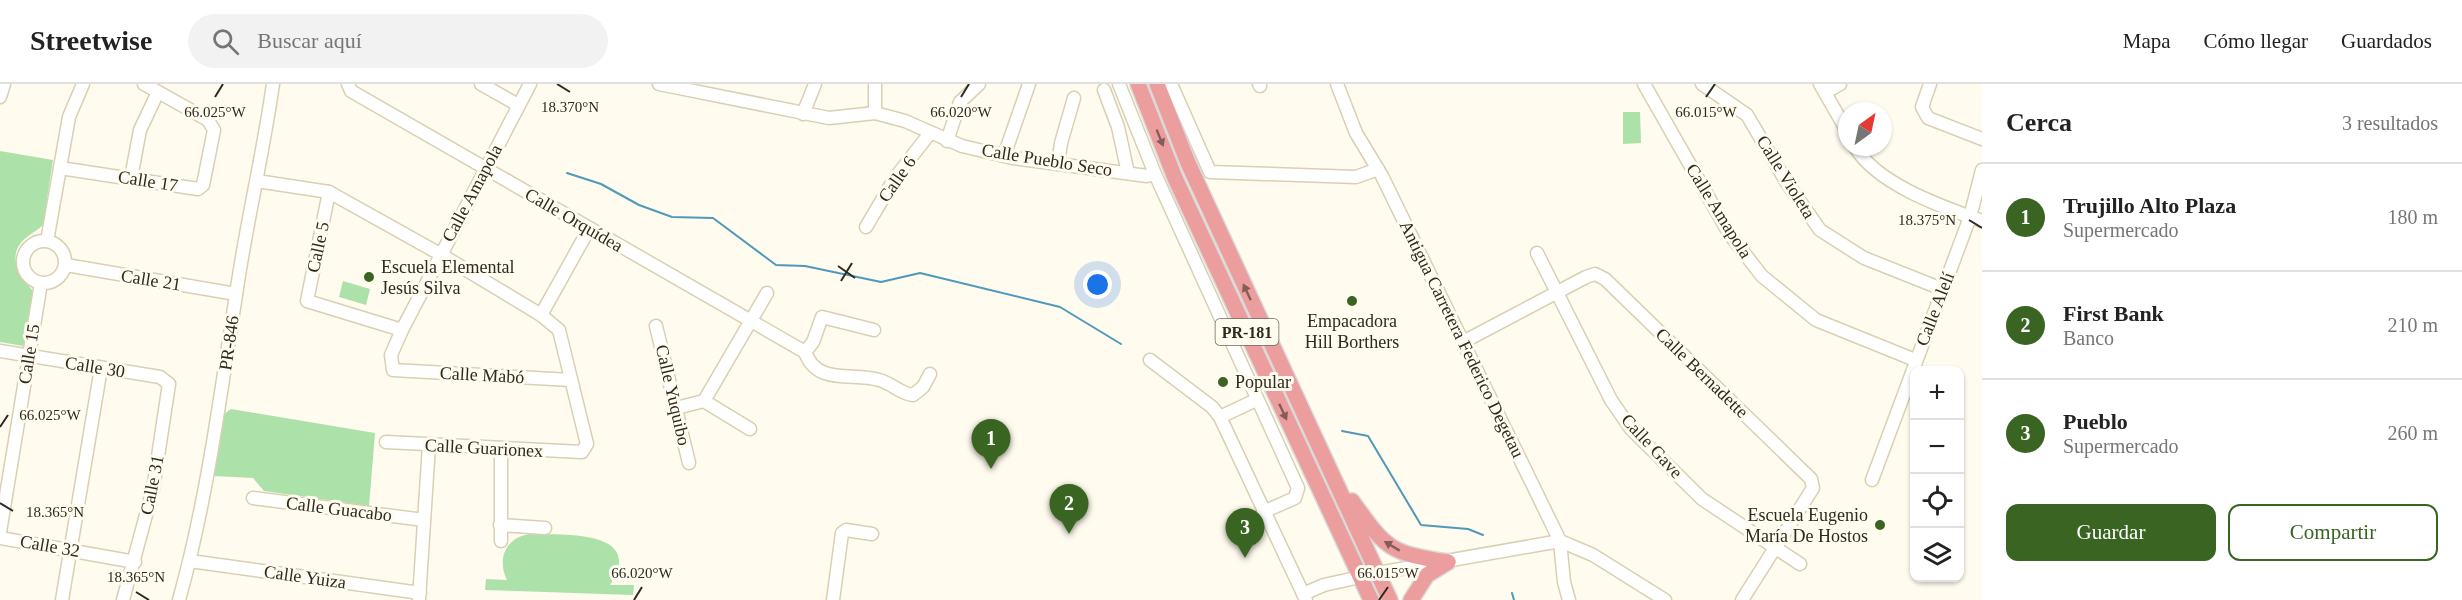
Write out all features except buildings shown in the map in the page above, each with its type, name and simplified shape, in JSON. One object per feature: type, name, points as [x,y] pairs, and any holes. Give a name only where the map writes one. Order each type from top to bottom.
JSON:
[{"type":"main road","name":"PR-181","points":[[1138,84],[1175,178],[1371,600]]},
{"type":"main road","name":"PR-181","points":[[1157,84],[1188,163],[1390,600]]},
{"type":"main road","points":[[1330,472],[1371,530],[1385,543],[1411,556],[1448,562]]},
{"type":"main road","points":[[1411,600],[1427,575],[1448,562]]},
{"type":"street","points":[[0,97],[4,84]]},
{"type":"street","points":[[47,241],[69,117],[83,84]]},
{"type":"street","name":"Calle 17","points":[[60,168],[198,189],[203,185],[214,130],[207,120],[144,84]]},
{"type":"street","name":"PR-846","points":[[179,600],[190,561],[222,399],[236,294],[273,84]]},
{"type":"street","name":"Calle Orquídea","points":[[348,84],[351,91],[806,352]]},
{"type":"street","points":[[481,84],[518,105]]},
{"type":"street","name":"Calle Amapola","points":[[393,370],[392,355],[402,330],[530,84]]},
{"type":"street","points":[[659,84],[802,114],[815,84]]},
{"type":"street","points":[[875,84],[875,112]]},
{"type":"street","points":[[947,141],[960,102],[980,84]]},
{"type":"street","points":[[1004,156],[1029,84]]},
{"type":"street","points":[[1119,84],[1155,174],[1298,488],[1295,498],[1263,512]]},
{"type":"street","points":[[1171,84],[1210,172],[1356,177],[1378,169]]},
{"type":"street","name":"Antigua Carretera Federico Degetau","points":[[1337,84],[1356,133],[1378,169],[1560,541],[1564,582],[1569,600]]},
{"type":"street","name":"Calle Amapola","points":[[1644,84],[1730,235],[1762,276],[1816,320],[1915,360]]},
{"type":"street","name":"Calle Violeta","points":[[1702,84],[1717,92],[1747,115],[1787,183],[1820,230],[1864,258],[1942,289]]},
{"type":"street","points":[[1838,115],[1823,88],[1840,84]]},
{"type":"street","points":[[1930,84],[1922,107],[1928,118],[1982,139]]},
{"type":"street","points":[[1104,90],[1118,126],[1128,172]]},
{"type":"street","points":[[130,178],[140,130],[158,92]]},
{"type":"street","points":[[1058,164],[1061,142],[1074,98]]},
{"type":"street","name":"Calle Pueblo Seco","points":[[802,114],[829,118],[875,112],[905,121],[947,141],[1004,156],[1155,174]]},
{"type":"street","name":"Calle 6","points":[[866,227],[895,178],[930,133]]},
{"type":"street","points":[[1864,156],[1879,172],[1903,188],[1976,219]]},
{"type":"street","name":"Calle Alelí","points":[[1872,480],[1942,289],[1976,219],[1982,170]]},
{"type":"street","points":[[257,181],[329,192],[440,254],[541,315],[559,330],[571,380]]},
{"type":"street","name":"Calle 5","points":[[329,192],[307,301],[402,330]]},
{"type":"street","points":[[541,315],[589,229]]},
{"type":"street","points":[[47,241],[62,249],[66,266],[54,281],[41,283],[28,276],[23,262],[24,255],[33,244],[47,241]]},
{"type":"street","name":"Calle Gave","points":[[1537,253],[1611,400],[1631,429],[1702,499],[1800,564]]},
{"type":"street","name":"Calle 21","points":[[66,266],[236,294]]},
{"type":"street","name":"Calle Bernadette","points":[[1463,342],[1586,277],[1595,274],[1605,279],[1811,479],[1813,488],[1742,600]]},
{"type":"street","name":"Calle 15","points":[[0,532],[41,283]]},
{"type":"street","points":[[676,408],[704,401],[767,293]]},
{"type":"street","points":[[874,330],[822,317],[813,342],[806,352],[809,364],[826,375],[878,379],[904,394],[913,395],[922,387],[930,374]]},
{"type":"street","name":"Calle Yuquibo","points":[[656,326],[689,463]]},
{"type":"street","name":"Calle 30","points":[[0,351],[155,377]]},
{"type":"street","points":[[1150,360],[1212,407],[1220,417],[1304,597],[1324,585],[1378,573],[1560,541],[1593,555],[1665,600]]},
{"type":"street","points":[[62,600],[100,368]]},
{"type":"street","name":"Calle Mabó","points":[[393,370],[571,380]]},
{"type":"street","name":"Calle 31","points":[[123,600],[153,489],[169,384],[155,377]]},
{"type":"street","name":"Calle Guarionex","points":[[386,442],[501,450],[582,452],[587,444],[571,380]]},
{"type":"street","points":[[1220,417],[1256,400]]},
{"type":"street","points":[[704,401],[750,429]]},
{"type":"street","points":[[420,596],[429,445]]},
{"type":"street","points":[[501,450],[501,541]]},
{"type":"street","name":"Calle Guacabo","points":[[253,498],[424,520]]},
{"type":"street","points":[[500,525],[545,528]]},
{"type":"street","points":[[833,600],[842,533],[846,530],[872,534]]},
{"type":"street","name":"Calle 32","points":[[0,538],[135,562]]},
{"type":"street","name":"Calle Yuiza","points":[[190,561],[420,596]]},
{"type":"green space","points":[[1623,112],[1640,112],[1641,143],[1623,144]]},
{"type":"green space","points":[[0,151],[53,160],[43,225],[27,237],[17,250],[16,264],[33,291],[28,341],[23,346],[0,342]]},
{"type":"green space","points":[[343,281],[370,289],[366,305],[339,297]]},
{"type":"green space","points":[[231,409],[375,433],[369,506],[264,491],[253,478],[213,476],[224,414]]},
{"type":"green space","points":[[531,534],[579,536],[596,539],[609,545],[617,554],[618,567],[610,585],[634,585],[633,595],[485,590],[486,579],[507,580],[503,564],[506,550],[516,539]]},
{"type":"waterway","points":[[567,173],[601,184],[639,205],[672,217],[713,218],[776,265],[805,266],[881,282],[920,273],[1060,307],[1121,344]]},
{"type":"waterway","points":[[1342,431],[1368,436],[1421,525],[1468,529],[1483,535]]},
{"type":"waterway","points":[[1512,593],[1514,600]]},
{"type":"place","name":"Escuela Elemental Jesús Silva","points":[[369,277]]},
{"type":"place","name":"Empacadora Hill Borthers","points":[[1352,301]]},
{"type":"place","name":"Popular","points":[[1223,382]]},
{"type":"place","name":"Trujillo Alto Plaza","points":[[991,469]]},
{"type":"place","name":"Escuela Eugenio María De Hostos","points":[[1880,525]]},
{"type":"place","name":"First Bank","points":[[1069,534]]},
{"type":"place","name":"Pueblo","points":[[1245,558]]}]
